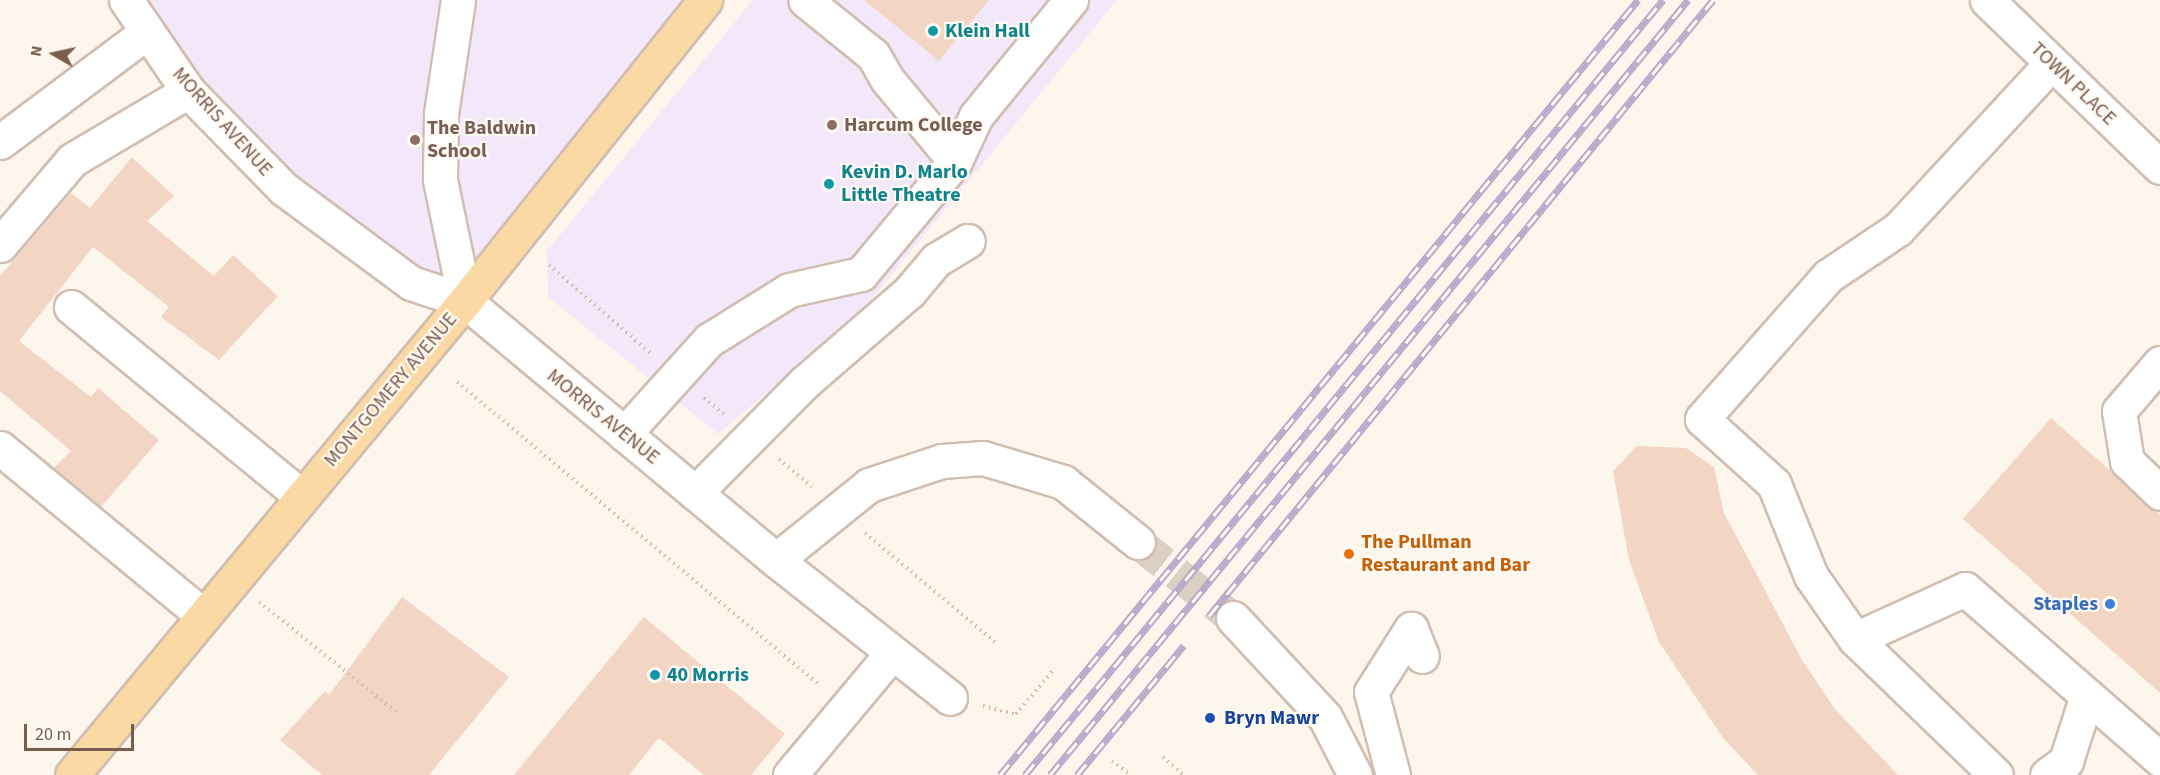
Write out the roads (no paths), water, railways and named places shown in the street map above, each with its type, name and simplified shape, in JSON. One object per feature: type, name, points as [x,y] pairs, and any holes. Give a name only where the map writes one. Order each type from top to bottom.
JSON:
[{"type":"main road","name":"MONTGOMERY AVENUE","points":[[72,775],[465,301],[705,0]]},
{"type":"street","name":"MORRIS AVENUE","points":[[126,0],[188,91],[284,189],[411,283],[465,301],[776,560],[950,698]]},
{"type":"street","points":[[458,0],[441,114],[440,180],[465,301]]},
{"type":"street","points":[[805,0],[873,55],[887,79],[955,161]]},
{"type":"street","points":[[624,434],[709,340],[789,290],[861,274],[955,161],[976,116],[1071,0]]},
{"type":"street","name":"TOWN PLACE","points":[[1987,0],[2160,167]]},
{"type":"street","points":[[0,142],[147,32]]},
{"type":"street","points":[[1996,775],[1855,639],[1811,576],[1774,484],[1702,419],[1828,276],[1898,229],[2051,63]]},
{"type":"street","points":[[0,245],[72,160],[188,91]]},
{"type":"street","points":[[695,493],[805,382],[909,292],[936,261],[968,241]]},
{"type":"street","points":[[71,307],[302,497]]},
{"type":"street","points":[[2156,376],[2119,411],[2127,461],[2160,493]]},
{"type":"street","points":[[0,448],[204,616]]},
{"type":"street","points":[[776,560],[869,485],[942,461],[982,458],[1063,482],[1138,542]]},
{"type":"street","points":[[1855,639],[1965,589],[2160,759]]},
{"type":"street","points":[[1233,618],[1325,717],[1355,775]]},
{"type":"street","points":[[1393,775],[1371,692],[1411,629],[1422,656]]},
{"type":"street","points":[[790,775],[892,652]]},
{"type":"street","points":[[2047,775],[2066,761],[2080,730],[2087,695]]},
{"type":"tunnel","points":[[1138,542],[1233,618]]},
{"type":"railway","points":[[1000,775],[1638,0]]},
{"type":"railway","points":[[1025,775],[1663,0]]},
{"type":"railway","points":[[1050,775],[1688,0]]},
{"type":"railway","points":[[1209,616],[1713,0]]},
{"type":"railway","points":[[1077,775],[1184,645]]},
{"type":"place","name":"Klein Hall","points":[[933,31]]},
{"type":"place","name":"Harcum College","points":[[832,125]]},
{"type":"place","name":"The Baldwin School","points":[[415,140]]},
{"type":"place","name":"Kevin D. Marlo Little Theatre","points":[[829,184]]},
{"type":"place","name":"The Pullman Restaurant and Bar","points":[[1349,554]]},
{"type":"place","name":"Staples","points":[[2110,604]]},
{"type":"place","name":"40 Morris","points":[[655,675]]},
{"type":"place","name":"Bryn Mawr","points":[[1210,718]]}]
